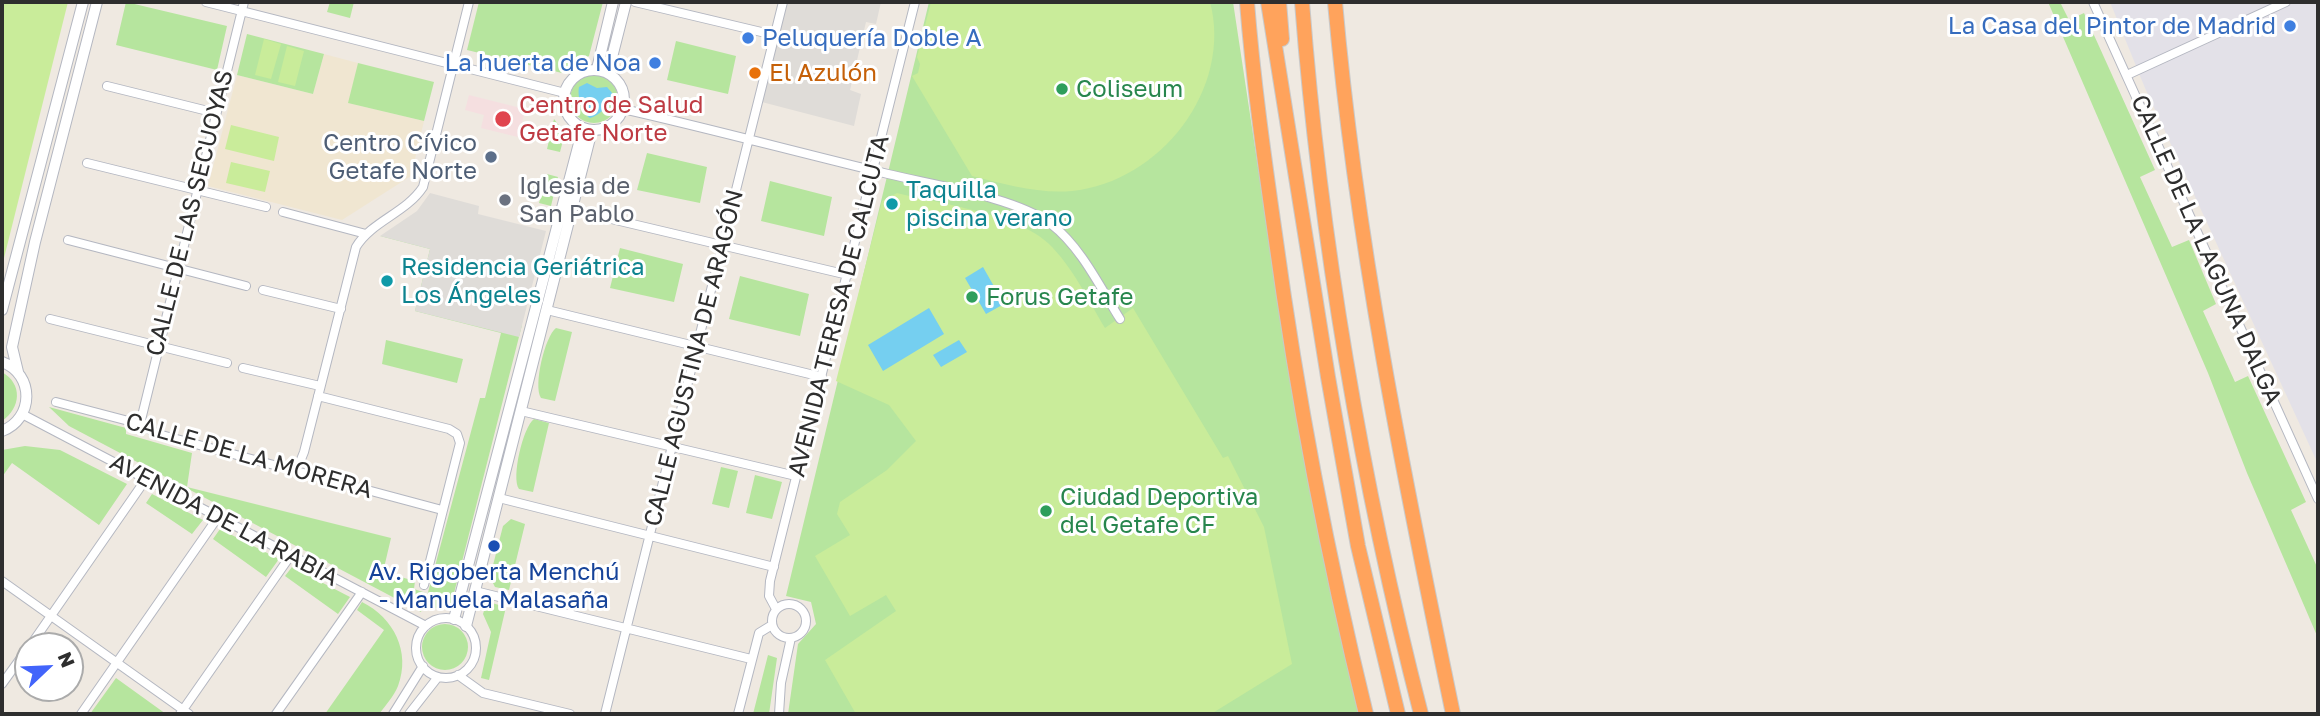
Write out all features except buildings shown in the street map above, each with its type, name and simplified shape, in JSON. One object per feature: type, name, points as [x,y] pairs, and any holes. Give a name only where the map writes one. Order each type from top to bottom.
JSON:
[{"type":"highway","points":[[1245,2],[1296,383],[1329,553],[1366,714]]},
{"type":"highway","points":[[1268,2],[1358,546],[1398,714]]},
{"type":"highway","points":[[1279,2],[1297,174]]},
{"type":"highway","points":[[1302,2],[1319,166],[1348,365],[1380,536],[1421,714]]},
{"type":"highway","points":[[1335,2],[1347,109],[1383,365],[1455,714]]},
{"type":"highway","points":[[1345,2],[1347,109]]},
{"type":"street","points":[[2,310],[82,2]]},
{"type":"street","points":[[2,431],[11,428],[27,402],[25,383],[18,372],[12,347],[35,242],[97,2]]},
{"type":"street","points":[[206,2],[243,6],[565,93]]},
{"type":"street","points":[[286,468],[300,462],[304,452],[356,247],[366,234],[409,204],[423,187],[467,2]]},
{"type":"street","points":[[603,71],[614,2]]},
{"type":"street","points":[[603,71],[626,2]]},
{"type":"street","points":[[635,2],[774,35]]},
{"type":"street","name":"CALLE AGUSTINA DE ARAGÓN","points":[[606,714],[783,2]]},
{"type":"street","name":"AVENIDA TERESA DE CALCUTA","points":[[776,609],[769,596],[774,567],[915,2]]},
{"type":"street","name":"CALLE DE LA LAGUNA DALGA","points":[[2093,2],[2318,499]]},
{"type":"street","points":[[2127,75],[2286,2]]},
{"type":"street","name":"CALLE DE LAS SECUOYAS","points":[[139,424],[243,6]]},
{"type":"street","points":[[588,70],[603,71],[623,88],[623,109],[610,126],[588,129],[566,110],[565,93],[573,78],[588,70]]},
{"type":"street","points":[[107,86],[216,113]]},
{"type":"street","points":[[623,109],[1002,202],[1050,223],[1072,245],[1119,319]]},
{"type":"street","points":[[466,626],[547,310],[588,129]]},
{"type":"street","points":[[454,619],[588,129]]},
{"type":"street","points":[[87,163],[266,207]]},
{"type":"street","points":[[283,212],[366,234]]},
{"type":"street","points":[[586,213],[848,275]]},
{"type":"street","points":[[68,240],[246,286]]},
{"type":"street","points":[[263,290],[341,309]]},
{"type":"street","points":[[547,310],[822,377]]},
{"type":"street","points":[[50,318],[227,363]]},
{"type":"street","points":[[2,362],[18,372]]},
{"type":"street","points":[[243,368],[449,429],[457,435],[460,443],[424,585]]},
{"type":"street","name":"CALLE DE LA MORERA","points":[[56,402],[139,424],[158,435],[442,510]]},
{"type":"street","points":[[521,411],[796,476]]},
{"type":"street","name":"AVENIDA DE LA RABIA","points":[[22,414],[426,626]]},
{"type":"street","points":[[40,632],[146,479]]},
{"type":"street","points":[[499,498],[774,567]]},
{"type":"street","points":[[81,714],[218,517]]},
{"type":"street","points":[[2,581],[184,713],[291,555]]},
{"type":"street","points":[[276,714],[362,592]]},
{"type":"street","points":[[475,592],[751,659]]},
{"type":"street","points":[[737,714],[759,633],[772,625],[776,609],[791,603],[805,612],[805,629],[791,638],[781,683],[779,714]]},
{"type":"street","points":[[439,619],[454,619],[466,626],[472,634],[476,653],[472,662],[458,675],[438,677],[423,666],[418,659],[417,641],[426,626],[439,619]]},
{"type":"street","points":[[772,625],[779,635],[791,638]]},
{"type":"street","points":[[393,714],[423,666]]},
{"type":"street","points":[[2,684],[14,668]]},
{"type":"street","points":[[458,675],[483,693],[570,714]]},
{"type":"street","points":[[409,714],[438,677]]},
{"type":"shaded area","points":[[783,2],[881,2],[876,24],[866,22],[850,90],[861,94],[854,126],[758,101]]},
{"type":"shaded area","points":[[2110,2],[2318,2],[2318,464],[2145,88]]},
{"type":"shaded area","points":[[324,54],[358,63],[349,103],[424,121],[411,176],[342,220],[208,186],[237,75],[313,94]]},
{"type":"shaded area","name":"Centro de Salud Getafe Norte","points":[[469,95],[525,109],[522,123],[534,126],[530,140],[481,128],[484,115],[465,110]]},
{"type":"shaded area","points":[[430,193],[479,206],[478,214],[546,231],[519,337],[415,311],[430,249],[380,236],[417,211]]},
{"type":"green space","points":[[2,2],[68,2],[2,266]]},
{"type":"green space","points":[[126,2],[227,26],[217,70],[116,45]]},
{"type":"green space","points":[[330,2],[354,2],[350,18],[327,12]]},
{"type":"green space","points":[[479,2],[603,2],[589,56],[569,66],[562,73],[467,50]]},
{"type":"green space","points":[[929,2],[1233,2],[1291,385],[1359,714],[788,714],[798,644],[816,624],[811,602],[786,596]]},
{"type":"green space","name":"Coliseum","points":[[931,2],[1210,2],[1214,34],[1211,67],[1200,97],[1183,125],[1161,150],[1134,170],[1104,184],[1072,191],[1034,190],[1009,185],[972,176],[912,76],[918,73],[920,64],[917,57]]},
{"type":"green space","points":[[2048,2],[2060,2],[2069,20],[2084,13],[2155,170],[2140,177],[2172,247],[2189,240],[2216,304],[2203,311],[2235,382],[2248,376],[2306,502],[2291,510],[2318,569],[2318,638],[2247,473],[2208,373]]},
{"type":"green space","points":[[247,34],[324,54],[313,94],[237,75]]},
{"type":"green space","points":[[264,39],[281,44],[271,79],[255,75]]},
{"type":"green space","points":[[676,41],[736,56],[728,94],[667,80]]},
{"type":"green space","points":[[287,46],[304,51],[295,86],[278,82]]},
{"type":"green space","points":[[358,63],[434,82],[424,121],[348,103]]},
{"type":"green space","points":[[594,75],[611,82],[618,99],[611,116],[594,123],[577,116],[570,99],[577,82]]},
{"type":"green space","points":[[554,119],[565,133],[560,152],[547,149]]},
{"type":"green space","points":[[231,125],[279,137],[274,161],[225,149]]},
{"type":"green space","points":[[647,153],[707,167],[700,203],[637,190]]},
{"type":"green space","points":[[231,162],[270,171],[265,192],[226,183]]},
{"type":"green space","points":[[547,174],[558,177],[551,206],[539,203]]},
{"type":"green space","points":[[770,181],[832,197],[824,236],[761,221]]},
{"type":"green space","name":"Ciudad Deportiva del Getafe CF","points":[[897,193],[977,211],[1035,233],[1065,262],[1105,328],[1133,308],[1223,458],[1228,456],[1264,527],[1292,664],[1211,714],[856,714],[825,660],[896,611],[886,595],[850,616],[815,556],[850,535],[837,514],[840,502],[887,470],[916,441],[889,405],[836,381],[882,201]]},
{"type":"green space","points":[[380,236],[444,240],[522,325],[451,605],[423,611],[480,398],[485,398],[501,333],[415,311],[430,249]]},
{"type":"green space","points":[[620,248],[683,264],[674,302],[610,288]]},
{"type":"green space","points":[[740,276],[809,294],[800,336],[729,319]]},
{"type":"green space","points":[[556,328],[572,332],[555,401],[541,398],[538,383],[544,350]]},
{"type":"green space","points":[[386,340],[463,359],[457,383],[382,364]]},
{"type":"green space","points":[[2,372],[14,383],[17,396],[13,410],[2,421]]},
{"type":"green space","points":[[49,407],[126,428],[126,434],[192,453],[187,487],[391,538],[383,572],[415,581],[414,589],[426,593],[421,612],[69,426]]},
{"type":"green space","points":[[534,419],[549,423],[533,492],[519,489],[516,475],[522,442]]},
{"type":"green space","points":[[25,446],[60,450],[127,484],[99,525],[12,463],[2,477],[2,450]]},
{"type":"green space","points":[[721,467],[738,471],[729,508],[712,504]]},
{"type":"green space","points":[[755,475],[782,482],[772,519],[746,513]]},
{"type":"green space","points":[[152,494],[203,520],[192,534],[146,503]]},
{"type":"green space","points":[[511,519],[525,524],[509,590],[495,587],[490,577],[503,526]]},
{"type":"green space","points":[[220,529],[279,559],[266,577],[213,539]]},
{"type":"green space","points":[[292,567],[350,597],[338,614],[285,576]]},
{"type":"green space","points":[[362,602],[383,617],[397,637],[402,661],[398,686],[379,714],[325,714],[384,630],[357,610]]},
{"type":"green space","points":[[486,604],[506,607],[489,680],[481,678],[491,632],[483,614]]},
{"type":"green space","points":[[445,624],[461,631],[468,647],[461,663],[445,670],[429,663],[422,647],[429,631]]},
{"type":"green space","points":[[768,655],[777,658],[769,714],[753,714]]},
{"type":"green space","points":[[116,678],[166,714],[90,714]]},
{"type":"water","points":[[587,83],[597,88],[607,87],[613,94],[604,109],[590,118],[582,109],[579,95],[579,87]]},
{"type":"water","points":[[983,267],[1004,304],[986,314],[965,278]]},
{"type":"water","points":[[929,308],[944,334],[883,371],[868,345]]},
{"type":"water","points":[[959,340],[967,352],[941,367],[933,355]]},
{"type":"place","name":"La Casa del Pintor de Madrid","points":[[2290,26]]},
{"type":"place","name":"Peluquería Doble A","points":[[748,38]]},
{"type":"place","name":"La huerta de Noa","points":[[655,63]]},
{"type":"place","name":"El Azulón","points":[[755,73]]},
{"type":"place","name":"Coliseum","points":[[1062,89]]},
{"type":"place","name":"Centro de Salud Getafe Norte","points":[[503,119]]},
{"type":"place","name":"Centro Cívico Getafe Norte","points":[[491,157]]},
{"type":"place","name":"Iglesia de San Pablo","points":[[505,200]]},
{"type":"place","name":"Taquilla piscina verano","points":[[892,204]]},
{"type":"place","name":"Residencia Geriátrica Los Ángeles","points":[[387,281]]},
{"type":"place","name":"Forus Getafe","points":[[972,297]]},
{"type":"place","name":"Ciudad Deportiva del Getafe CF","points":[[1046,511]]},
{"type":"place","name":"Av. Rigoberta Menchú - Manuela Malasaña","points":[[494,546]]}]
